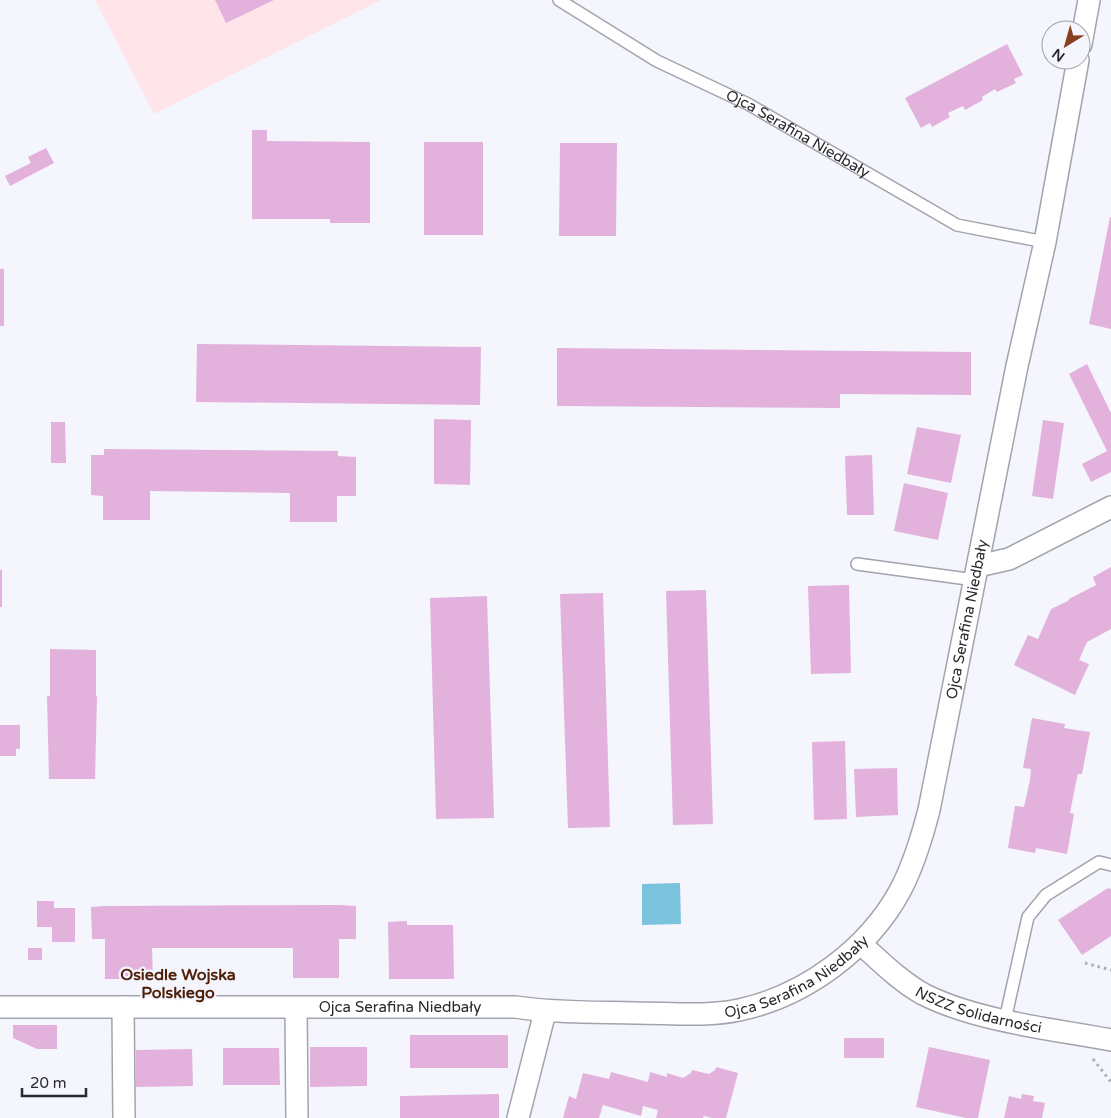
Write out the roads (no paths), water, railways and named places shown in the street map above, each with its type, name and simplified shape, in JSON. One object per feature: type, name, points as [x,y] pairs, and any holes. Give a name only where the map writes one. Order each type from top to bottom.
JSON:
[{"type":"street","points":[[1085,20],[1089,0]]},
{"type":"street","name":"Ojca Serafina Niedbały","points":[[0,1007],[515,1008],[545,1012],[699,1013],[738,1010],[774,999],[804,985],[861,944],[887,912],[901,889],[918,851],[929,810],[1017,366],[1045,242],[1076,70]]},
{"type":"street","points":[[976,573],[1009,559],[1111,508]]},
{"type":"street","name":"NSZZ Solidarności","points":[[861,944],[892,972],[922,993],[953,1008],[1111,1040]]},
{"type":"street","points":[[123,1008],[124,1118]]},
{"type":"street","points":[[296,1008],[297,1118]]},
{"type":"street","points":[[518,1118],[545,1012]]},
{"type":"lane","name":"Ojca Serafina Niedbały","points":[[559,0],[657,61],[748,104],[957,225],[1045,242]]},
{"type":"lane","points":[[857,564],[976,573]]},
{"type":"lane","points":[[1005,1020],[1028,917],[1046,895],[1099,862],[1111,865]]},
{"type":"water","points":[[680,883],[681,924],[642,925],[642,884]]},
{"type":"district","name":"Osiedle Wojska Polskiego","points":[[178,984]]}]
